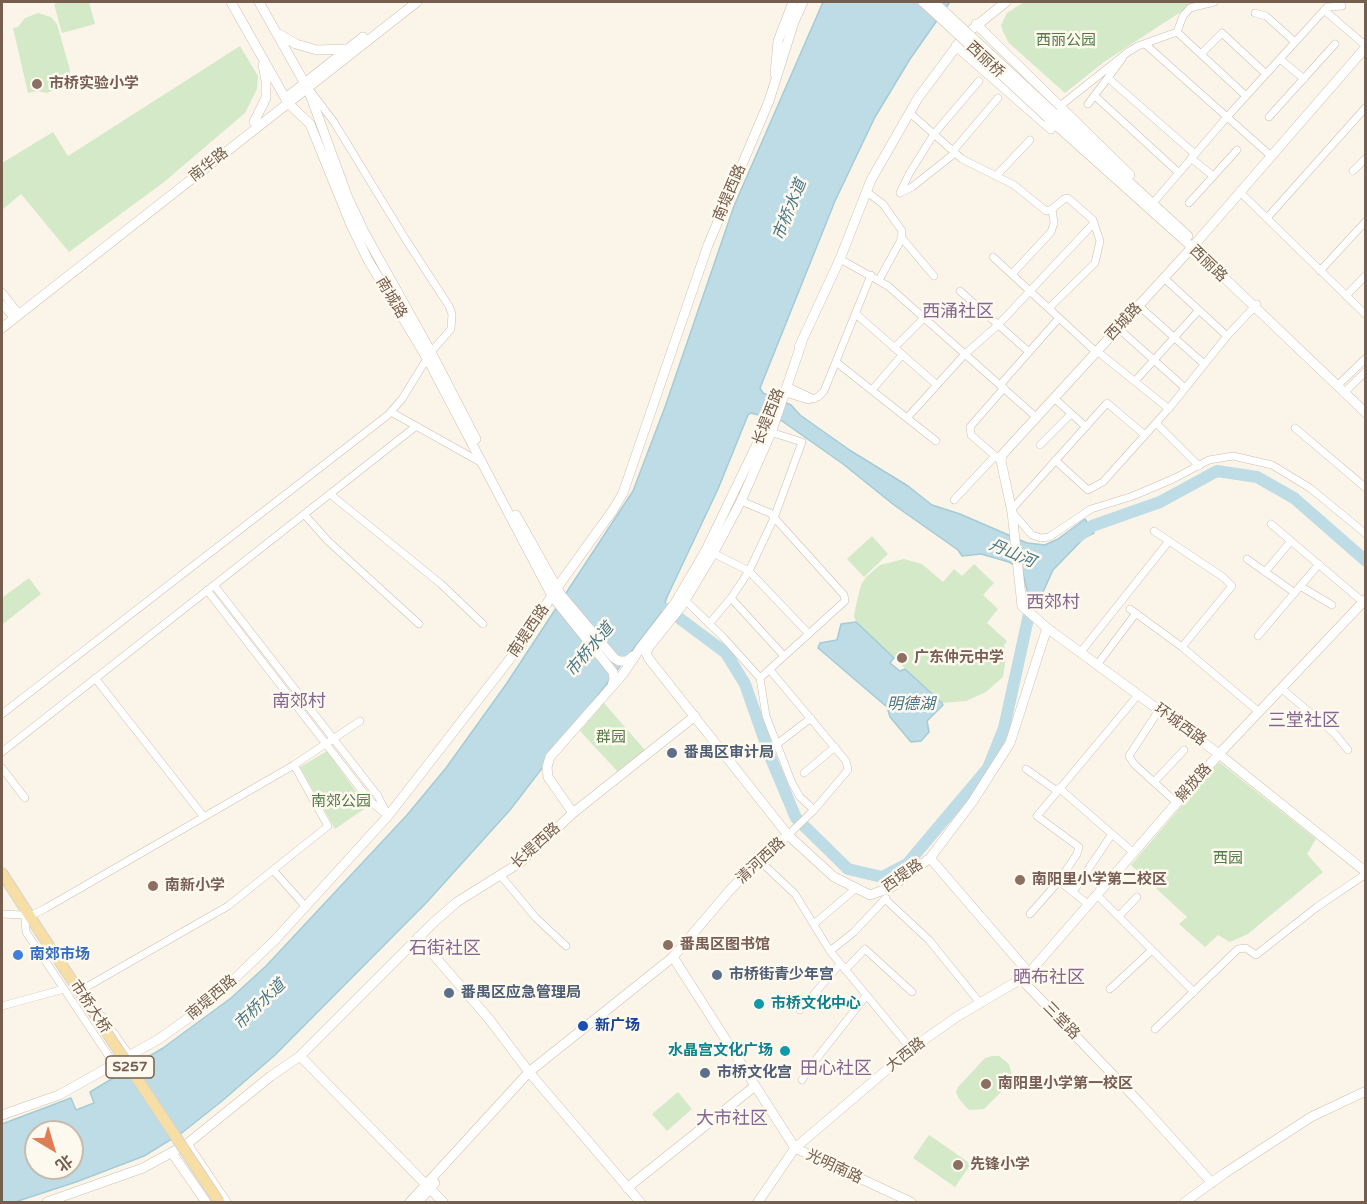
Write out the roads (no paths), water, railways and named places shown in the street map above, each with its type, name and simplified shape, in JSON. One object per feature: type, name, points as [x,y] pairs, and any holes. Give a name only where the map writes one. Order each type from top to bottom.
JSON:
[{"type":"main road","name":"S257","points":[[2,873],[26,917]]},
{"type":"main road","name":"S257","points":[[2,886],[38,933]]},
{"type":"main road","name":"市桥大桥","points":[[38,933],[212,1203]]},
{"type":"main road","name":"市桥大桥","points":[[38,933],[219,1203]]},
{"type":"street","name":"南城路","points":[[259,2],[307,85],[361,226],[555,598]]},
{"type":"street","name":"南华路","points":[[307,85],[408,2]]},
{"type":"street","name":"南华路","points":[[2,328],[14,314],[254,122],[417,2]]},
{"type":"street","name":"南堤西路","points":[[775,82],[775,57],[778,41],[794,2]]},
{"type":"street","name":"南堤西路","points":[[2,1115],[58,1095],[130,1056],[187,1019],[230,984],[306,907],[388,816],[489,687],[541,613],[555,598],[623,493],[708,245],[775,82],[794,22],[803,2]]},
{"type":"street","name":"西丽桥","points":[[922,2],[1054,112]]},
{"type":"street","name":"西丽桥","points":[[934,2],[1054,112]]},
{"type":"street","name":"长堤西路","points":[[651,662],[647,657],[647,650],[680,603],[741,501],[802,342],[840,259],[871,180],[910,113],[956,46],[976,24],[1006,2]]},
{"type":"street","points":[[1054,112],[1128,52],[1177,32],[1183,16],[1190,8],[1214,2]]},
{"type":"street","name":"南城路","points":[[232,4],[286,100],[310,123],[360,244],[429,356],[482,463],[555,598]]},
{"type":"street","points":[[1149,203],[1179,173],[1324,10],[1328,6],[1342,6]]},
{"type":"street","points":[[1324,10],[1364,51]]},
{"type":"street","points":[[1255,13],[1266,16],[1295,42]]},
{"type":"street","points":[[987,35],[990,14]]},
{"type":"street","points":[[976,24],[1054,112],[1137,181],[1149,203]]},
{"type":"street","points":[[1177,32],[1246,96]]},
{"type":"street","points":[[277,33],[296,44],[317,50],[348,49]]},
{"type":"street","points":[[1201,54],[1222,33],[1266,74]]},
{"type":"street","points":[[1145,44],[1271,156]]},
{"type":"street","points":[[1269,117],[1335,44]]},
{"type":"street","points":[[956,46],[1126,194],[1149,203]]},
{"type":"street","name":"西城路","points":[[998,458],[1194,245],[1364,51]]},
{"type":"street","points":[[1088,104],[1128,52]]},
{"type":"street","points":[[254,122],[266,98],[266,80],[261,55]]},
{"type":"street","points":[[1280,59],[1304,78]]},
{"type":"street","points":[[1108,78],[1213,176]]},
{"type":"street","points":[[979,81],[934,134],[900,193],[912,187],[954,152],[998,98]]},
{"type":"street","points":[[2,714],[391,412],[402,399],[429,356],[451,329],[452,314],[449,306],[334,122],[307,85]]},
{"type":"street","points":[[1095,96],[1179,173]]},
{"type":"street","name":"南华路","points":[[2,321],[14,314],[286,100]]},
{"type":"street","points":[[1267,218],[1365,107]]},
{"type":"street","name":"西丽路","points":[[1054,112],[1343,388],[1365,413]]},
{"type":"street","points":[[910,113],[962,159],[1014,186],[1046,211],[1068,198],[1094,223],[1100,241],[1095,264],[1048,308]]},
{"type":"street","points":[[996,176],[1030,140]]},
{"type":"street","points":[[1189,203],[1237,150]]},
{"type":"street","points":[[1353,171],[1365,158]]},
{"type":"street","points":[[867,192],[883,204],[902,231],[902,237],[879,280]]},
{"type":"street","points":[[1240,192],[1365,315]]},
{"type":"street","points":[[1012,274],[1051,232],[1054,223],[1052,208]]},
{"type":"street","points":[[1320,271],[1365,221]]},
{"type":"street","points":[[908,418],[965,354],[998,325],[1094,223]]},
{"type":"street","points":[[902,237],[934,276]]},
{"type":"street","points":[[993,257],[1097,351],[1136,380],[1169,409]]},
{"type":"street","points":[[840,259],[879,280],[1036,417]]},
{"type":"street","points":[[784,393],[808,400],[814,399],[824,391],[871,275]]},
{"type":"street","points":[[1164,278],[1227,336]]},
{"type":"street","points":[[1346,296],[1364,278]]},
{"type":"street","points":[[960,291],[1029,352]]},
{"type":"street","points":[[2,292],[14,314]]},
{"type":"street","points":[[2,304],[14,314]]},
{"type":"street","points":[[1055,460],[1088,490],[1103,482],[1169,409],[1184,387],[1255,305]]},
{"type":"street","points":[[1139,306],[1204,364]]},
{"type":"street","points":[[1136,380],[1199,310]]},
{"type":"street","points":[[855,314],[937,385]]},
{"type":"street","points":[[894,348],[924,318]]},
{"type":"street","points":[[1047,628],[1022,606],[1012,510],[998,458],[971,435],[970,427],[1059,318]]},
{"type":"street","points":[[1118,328],[1184,387]]},
{"type":"street","points":[[872,390],[902,354]]},
{"type":"street","points":[[1343,388],[1365,358]]},
{"type":"street","points":[[836,362],[936,441]]},
{"type":"street","points":[[1343,388],[1365,371]]},
{"type":"street","name":"西丽路","points":[[1343,388],[1365,405]]},
{"type":"street","points":[[1054,398],[1086,427]]},
{"type":"street","points":[[1012,510],[1107,403],[1145,435]]},
{"type":"street","points":[[391,412],[482,463]]},
{"type":"street","points":[[1040,446],[1071,414]]},
{"type":"street","points":[[1156,423],[1199,466]]},
{"type":"street","points":[[2,752],[415,427]]},
{"type":"street","points":[[709,624],[749,571],[774,518],[802,442],[770,427]]},
{"type":"street","name":"长堤西路","points":[[710,552],[770,427]]},
{"type":"street","points":[[1295,428],[1365,488]]},
{"type":"street","points":[[1012,510],[1032,535],[1041,538],[1049,537],[1090,509],[1133,496],[1209,460],[1233,456],[1272,465],[1310,488],[1365,532]]},
{"type":"street","points":[[954,500],[998,458]]},
{"type":"street","points":[[330,494],[441,584],[483,624]]},
{"type":"street","points":[[741,501],[770,513],[844,595],[845,601],[760,678]]},
{"type":"street","points":[[304,514],[328,541],[419,624]]},
{"type":"street","points":[[1271,524],[1364,600]]},
{"type":"street","points":[[1154,531],[1223,577],[1232,586],[1182,647]]},
{"type":"street","points":[[1080,653],[1169,541]]},
{"type":"street","points":[[1264,572],[1291,541]]},
{"type":"street","points":[[710,552],[749,571],[809,634]]},
{"type":"street","points":[[1247,559],[1294,593]]},
{"type":"street","points":[[1258,636],[1319,564]]},
{"type":"street","points":[[214,585],[378,796],[388,816]]},
{"type":"street","points":[[1300,586],[1332,605]]},
{"type":"street","points":[[207,590],[370,801],[388,816]]},
{"type":"street","points":[[555,598],[613,672],[612,686]]},
{"type":"street","points":[[555,598],[614,658],[619,661],[639,659],[651,662]]},
{"type":"street","points":[[730,598],[784,657]]},
{"type":"street","name":"解放路","points":[[1025,976],[1219,754],[1364,600]]},
{"type":"street","points":[[680,603],[709,624],[760,678],[766,716],[792,783],[800,797],[814,810]]},
{"type":"street","points":[[1096,665],[1133,611],[1182,647],[1259,712]]},
{"type":"street","name":"长堤西路","points":[[47,1203],[134,1172],[188,1144],[271,1076],[300,1056],[418,937],[457,902],[521,862],[573,813],[551,784],[547,773],[548,762],[564,740],[612,686],[641,647],[662,627]]},
{"type":"street","name":"环城西路","points":[[1047,628],[1219,754],[1365,873]]},
{"type":"street","name":"西堤路","points":[[651,662],[788,836],[834,877],[870,895],[888,889],[930,858],[973,801],[1010,743],[1047,628]]},
{"type":"street","points":[[770,670],[846,761],[848,770],[788,836]]},
{"type":"street","points":[[95,678],[204,817]]},
{"type":"street","points":[[1281,688],[1335,734],[1348,750]]},
{"type":"street","points":[[1030,914],[1059,881],[1077,854],[1079,847],[1037,816],[1138,695]]},
{"type":"street","points":[[1159,710],[1129,756],[1134,764],[1177,803]]},
{"type":"street","points":[[573,813],[695,716]]},
{"type":"street","points":[[777,744],[811,718]]},
{"type":"street","points":[[26,917],[294,765],[360,721]]},
{"type":"street","points":[[804,773],[835,747]]},
{"type":"street","points":[[1154,782],[1184,750]]},
{"type":"street","points":[[83,989],[215,914],[328,826],[294,765]]},
{"type":"street","points":[[2,768],[25,798]]},
{"type":"street","points":[[1026,769],[1058,789],[1134,853]]},
{"type":"street","points":[[1072,892],[1112,834]]},
{"type":"street","name":"清河西路","points":[[427,1187],[531,1074],[675,959],[788,836]]},
{"type":"street","name":"清河西路","points":[[675,959],[730,890],[759,860],[788,836]]},
{"type":"street","name":"三堂路","points":[[930,858],[1025,976],[1212,1183]]},
{"type":"street","points":[[762,863],[795,894],[830,951],[911,1049]]},
{"type":"street","points":[[273,870],[306,907]]},
{"type":"street","points":[[1155,1029],[1238,949],[1246,948],[1256,955],[1365,873]]},
{"type":"street","points":[[501,876],[536,918],[566,946]]},
{"type":"street","points":[[1059,881],[1089,905]]},
{"type":"street","points":[[814,924],[855,889]]},
{"type":"street","points":[[830,951],[854,932],[885,899],[888,889]]},
{"type":"street","points":[[1097,895],[1194,992]]},
{"type":"street","points":[[1119,916],[1137,897]]},
{"type":"street","points":[[885,899],[929,940],[980,1003]]},
{"type":"street","points":[[2,914],[26,917],[41,927],[130,1056]]},
{"type":"street","points":[[26,917],[26,933],[114,1064]]},
{"type":"street","points":[[418,937],[489,1019],[531,1074],[640,1203]]},
{"type":"street","points":[[845,970],[865,949],[912,992]]},
{"type":"street","points":[[1110,989],[1152,950]]},
{"type":"street","name":"光明南路","points":[[675,959],[795,1149],[911,1203]]},
{"type":"street","points":[[800,1010],[840,964]]},
{"type":"street","name":"大西路","points":[[758,1203],[795,1149],[911,1049],[1025,976]]},
{"type":"street","points":[[2,1006],[64,989]]},
{"type":"street","points":[[802,1080],[866,996]]},
{"type":"street","points":[[300,1056],[444,1203]]},
{"type":"street","points":[[627,1188],[755,1086]]},
{"type":"street","points":[[1185,1203],[1311,1117],[1365,1091]]},
{"type":"street","points":[[188,1144],[226,1203]]},
{"type":"street","points":[[172,1153],[206,1203]]},
{"type":"street","points":[[410,1203],[427,1187]]},
{"type":"street","points":[[418,1203],[427,1187]]},
{"type":"water","name":"市桥水道","points":[[823,2],[950,2],[910,59],[875,117],[835,201],[760,388],[763,393],[791,405],[800,415],[851,451],[908,486],[932,505],[960,514],[1027,543],[1045,545],[1058,539],[1085,519],[1094,533],[1084,538],[1053,570],[1038,603],[1027,602],[1028,594],[1022,570],[1009,562],[981,554],[962,556],[958,550],[782,421],[751,413],[748,415],[718,489],[667,597],[665,603],[667,605],[510,810],[427,902],[275,1055],[183,1132],[144,1156],[84,1179],[84,1120],[24,1120],[24,1180],[81,1180],[15,1202],[2,1202],[2,1124],[71,1098],[76,1110],[94,1103],[90,1092],[163,1048],[231,998],[266,966],[407,815],[446,768],[507,683],[633,491],[665,407],[734,206]]},
{"type":"water","name":"明德湖","points":[[856,622],[894,658],[890,663],[900,671],[905,669],[942,703],[943,705],[927,721],[929,732],[921,741],[911,742],[890,717],[887,707],[818,648],[820,643],[837,640],[841,624]]},
{"type":"waterway","name":"丹山河","points":[[1079,536],[1092,526],[1160,502],[1217,471],[1257,477],[1294,498],[1366,561]]},
{"type":"waterway","points":[[667,609],[726,653],[745,684],[772,761],[796,818],[848,869],[882,877],[907,864],[988,768],[1004,728],[1035,587]]},
{"type":"place","name":"市桥实验小学","points":[[37,84]]},
{"type":"place","name":"广东仲元中学","points":[[902,658]]},
{"type":"place","name":"番禺区审计局","points":[[672,753]]},
{"type":"place","name":"南阳里小学第二校区","points":[[1020,880]]},
{"type":"place","name":"南新小学","points":[[153,886]]},
{"type":"place","name":"番禺区图书馆","points":[[668,945]]},
{"type":"place","name":"南郊市场","points":[[18,955]]},
{"type":"place","name":"市桥街青少年宫","points":[[717,975]]},
{"type":"place","name":"番禺区应急管理局","points":[[449,993]]},
{"type":"place","name":"市桥文化中心","points":[[759,1004]]},
{"type":"place","name":"新广场","points":[[583,1026]]},
{"type":"place","name":"水晶宫文化广场","points":[[785,1051]]},
{"type":"place","name":"市桥文化宫","points":[[705,1073]]},
{"type":"place","name":"南阳里小学第一校区","points":[[986,1084]]},
{"type":"place","name":"先锋小学","points":[[958,1165]]},
{"type":"district","name":"西涌社区","points":[[958,312]]},
{"type":"district","name":"西郊村","points":[[1053,603]]},
{"type":"district","name":"南郊村","points":[[299,702]]},
{"type":"district","name":"三堂社区","points":[[1304,721]]},
{"type":"district","name":"石街社区","points":[[445,949]]},
{"type":"district","name":"晒布社区","points":[[1049,978]]},
{"type":"district","name":"田心社区","points":[[836,1069]]},
{"type":"district","name":"大市社区","points":[[732,1119]]},
{"type":"park label","name":"西丽公园","points":[[1066,41]]},
{"type":"park label","name":"群园","points":[[611,738]]},
{"type":"park label","name":"南郊公园","points":[[341,802]]},
{"type":"park label","name":"西园","points":[[1228,859]]}]
